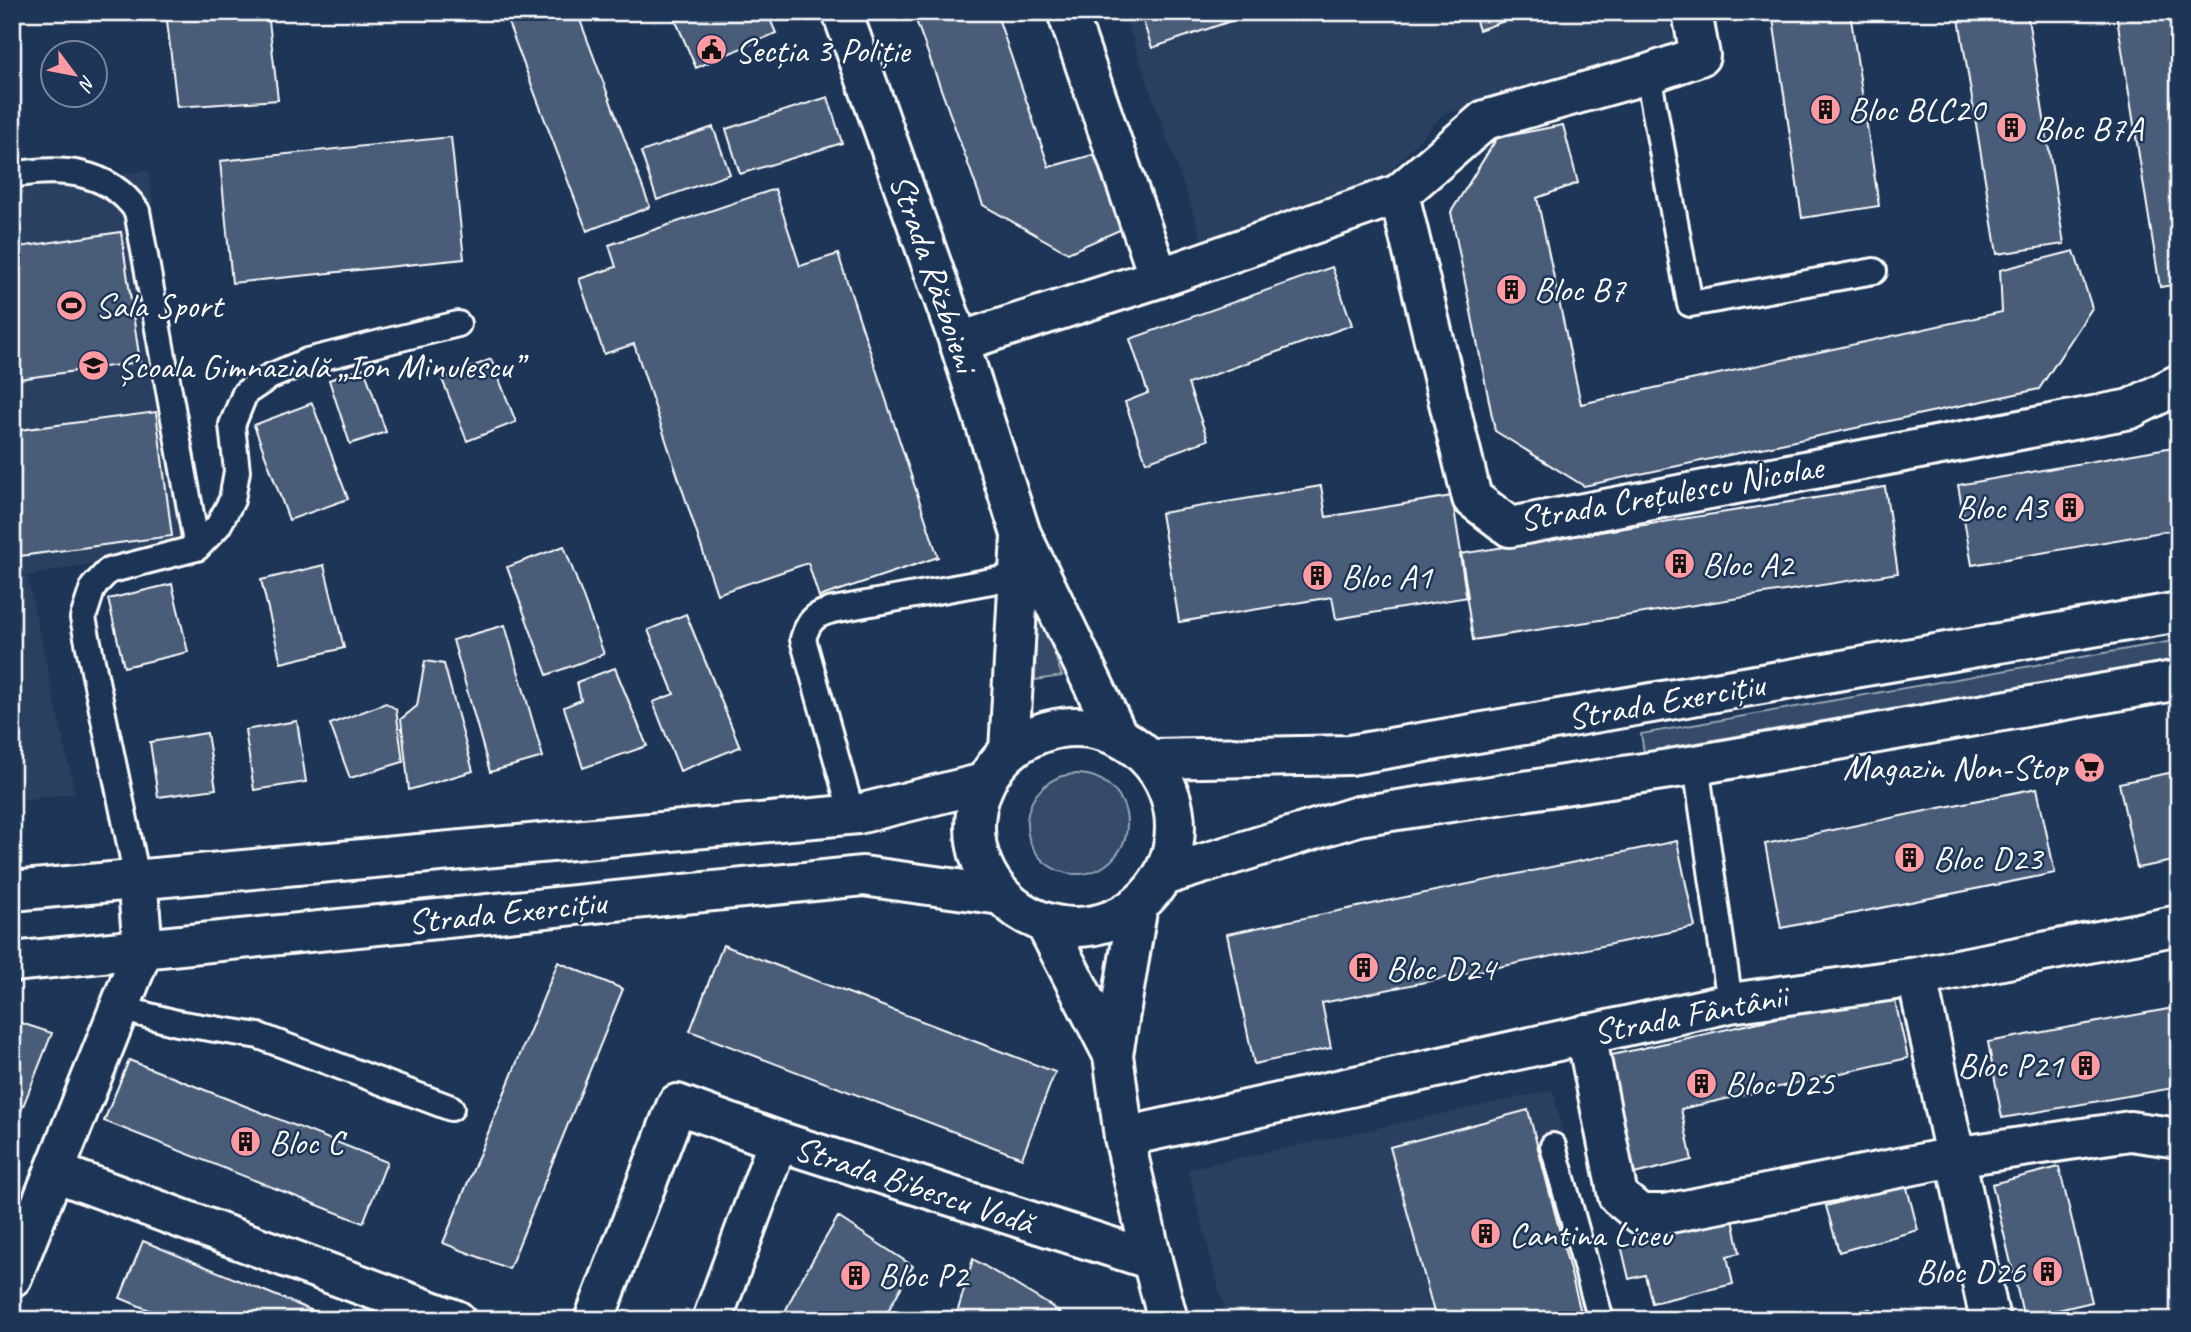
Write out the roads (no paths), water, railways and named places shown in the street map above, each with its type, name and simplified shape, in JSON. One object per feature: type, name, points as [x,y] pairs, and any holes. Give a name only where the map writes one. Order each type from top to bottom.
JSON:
[{"type":"street","name":"Strada Războieni","points":[[842,12],[959,342],[1021,534]]},
{"type":"street","points":[[1067,12],[1159,278]]},
{"type":"street","points":[[959,342],[1159,278],[1399,194],[1485,120],[1648,74],[1700,56],[1692,12]]},
{"type":"street","name":"Strada Crețulescu Nicolae","points":[[1399,194],[1472,498],[1510,527],[2130,409],[2179,384]]},
{"type":"street","points":[[1009,751],[1021,534]]},
{"type":"street","points":[[1021,534],[1118,736]]},
{"type":"street","name":"Strada Exercițiu","points":[[1150,759],[1350,755],[2179,612]]},
{"type":"street","name":"Strada Exercițiu","points":[[1163,876],[1358,816],[1696,765],[2179,680]]},
{"type":"street","points":[[1061,727],[1090,727],[1118,736],[1150,759],[1167,785],[1175,816],[1174,847],[1163,876],[1152,892],[1138,905],[1110,921],[1077,927],[1045,923],[1021,912],[1001,895],[984,870],[975,842],[976,812],[984,783],[1009,751],[1033,735],[1061,727]]},
{"type":"street","name":"Strada Exercițiu","points":[[12,891],[852,814],[984,783]]},
{"type":"street","name":"Strada Exercițiu","points":[[12,962],[863,876],[1001,895]]},
{"type":"street","points":[[12,1277],[143,948],[137,878]]},
{"type":"street","points":[[1138,905],[1113,1055],[1124,1137],[1168,1320]]},
{"type":"street","points":[[1045,923],[1113,1055]]},
{"type":"street","name":"Strada Fântânii","points":[[1124,1137],[1730,1003],[1917,977],[2179,925]]},
{"type":"street","points":[[1917,977],[1990,1320]]},
{"type":"street","points":[[1586,1034],[1618,1196],[1640,1214],[1665,1214],[1954,1157],[2130,1131],[2179,1138]]},
{"type":"street","points":[[594,1320],[677,1104],[778,1141]]},
{"type":"street","name":"Strada Bibescu Vodă","points":[[712,1320],[778,1141],[1152,1260]]},
{"type":"street","points":[[55,1172],[457,1320]]},
{"type":"lane","points":[[1648,74],[1690,304],[1874,271]]},
{"type":"lane","points":[[12,175],[35,171],[70,172],[105,181],[126,195],[137,211],[197,548]]},
{"type":"lane","points":[[137,878],[83,618],[93,587],[108,571],[197,548],[218,526],[232,500],[237,471],[232,425],[245,393],[269,377],[307,361],[458,324]]},
{"type":"lane","points":[[852,814],[803,639],[810,621],[819,613],[1018,576]]},
{"type":"lane","points":[[1696,765],[1730,1003]]},
{"type":"lane","points":[[119,1008],[177,1023],[260,1036],[451,1108]]},
{"type":"lane","points":[[1553,1146],[1601,1320]]},
{"type":"place","name":"Secția 3 Poliție","points":[[712,50]]},
{"type":"place","name":"Bloc BLC20","points":[[1825,109]]},
{"type":"place","name":"Bloc B7A","points":[[2011,128]]},
{"type":"place","name":"Bloc B7","points":[[1511,289]]},
{"type":"place","name":"Sala Sport","points":[[72,305]]},
{"type":"place","name":"Școala Gimnazială „Ion Minulescu”","points":[[94,366]]},
{"type":"place","name":"Bloc A3","points":[[2070,507]]},
{"type":"place","name":"Bloc A2","points":[[1679,564]]},
{"type":"place","name":"Bloc A1","points":[[1318,576]]},
{"type":"place","name":"Magazin Non-Stop","points":[[2090,767]]},
{"type":"place","name":"Bloc D23","points":[[1910,858]]},
{"type":"place","name":"Bloc D24","points":[[1363,968]]},
{"type":"place","name":"Bloc P21","points":[[2086,1065]]},
{"type":"place","name":"Bloc D25","points":[[1702,1083]]},
{"type":"place","name":"Bloc C","points":[[246,1142]]},
{"type":"place","name":"Cantina Liceu","points":[[1486,1234]]},
{"type":"place","name":"Bloc D26","points":[[2048,1271]]},
{"type":"place","name":"Bloc P2","points":[[855,1275]]}]
